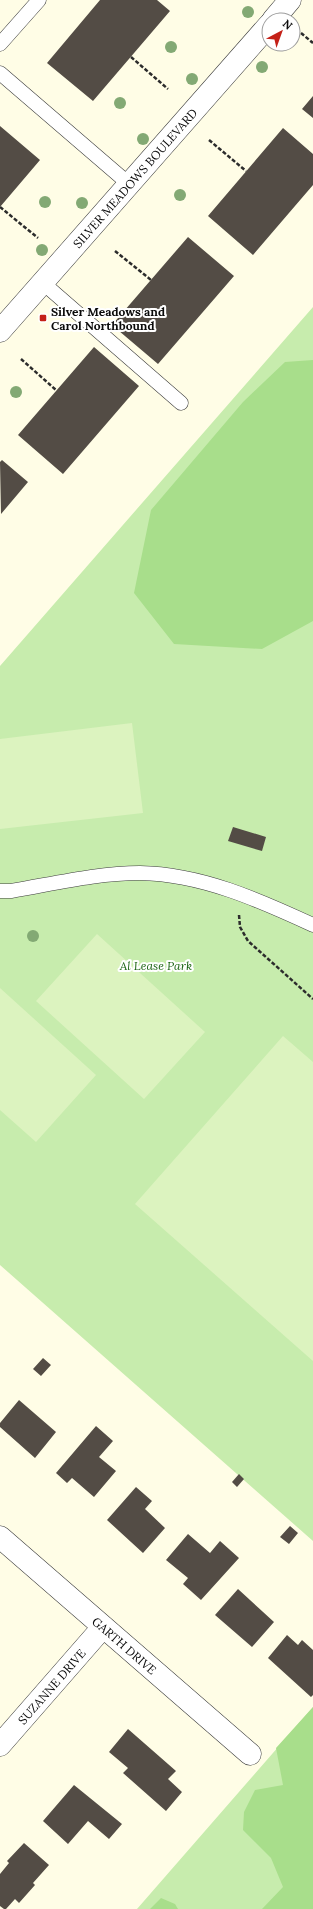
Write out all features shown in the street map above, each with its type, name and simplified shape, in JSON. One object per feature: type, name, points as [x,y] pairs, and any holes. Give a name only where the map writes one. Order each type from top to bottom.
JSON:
[{"type":"street","points":[[280,12],[290,0]]},
{"type":"street","name":"SILVER MEADOWS BOULEVARD","points":[[0,331],[261,34]]},
{"type":"street","name":"GARTH DRIVE","points":[[0,1537],[250,1754]]},
{"type":"street","name":"SUZANNE DRIVE","points":[[0,1745],[103,1627]]},
{"type":"lane","points":[[0,44],[39,0]]},
{"type":"lane","points":[[0,73],[129,184]]},
{"type":"lane","points":[[43,283],[181,403]]},
{"type":"lane","points":[[0,891],[11,891],[107,875],[140,873],[172,875],[196,880],[237,893],[313,925]]},
{"type":"path","points":[[301,33],[313,43]]},
{"type":"path","points":[[131,56],[168,90]]},
{"type":"path","points":[[209,140],[246,171]]},
{"type":"path","points":[[0,206],[38,238]]},
{"type":"path","points":[[115,251],[151,280]]},
{"type":"path","points":[[21,359],[56,390]]},
{"type":"path","points":[[237,893],[240,927],[248,941],[313,999]]},
{"type":"green space","name":"Al Lease Park","points":[[313,307],[313,1541],[0,1265],[0,666]]},
{"type":"green space","points":[[313,360],[313,621],[262,649],[174,644],[134,593],[151,510],[243,402],[285,362]]},
{"type":"green space","points":[[132,723],[143,813],[0,829],[0,739]]},
{"type":"green space","points":[[97,934],[205,1032],[144,1099],[36,1001]]},
{"type":"green space","points":[[0,988],[96,1075],[36,1142],[0,1110]]},
{"type":"green space","points":[[283,1036],[313,1062],[313,1361],[135,1204]]},
{"type":"green space","points":[[313,1707],[313,1909],[137,1909]]},
{"type":"green space","points":[[313,1707],[313,1909],[262,1909],[283,1887],[271,1858],[243,1830],[244,1812],[255,1790],[283,1785],[276,1748]]},
{"type":"green space","points":[[161,1898],[175,1904],[178,1909],[150,1909]]},
{"type":"building","points":[[100,0],[157,0],[170,11],[93,101],[47,63]]},
{"type":"building","points":[[313,96],[313,118],[302,109]]},
{"type":"building","points":[[0,126],[40,160],[0,207]]},
{"type":"building","points":[[283,128],[313,154],[313,185],[253,255],[208,216]]},
{"type":"building","points":[[188,237],[234,276],[158,364],[112,325]]},
{"type":"building","points":[[94,347],[139,386],[63,474],[18,435]]},
{"type":"building","points":[[2,460],[28,482],[1,514],[0,462]]},
{"type":"building","points":[[233,827],[266,837],[262,851],[228,841]]},
{"type":"building","points":[[43,1358],[51,1365],[41,1376],[33,1369]]},
{"type":"building","points":[[19,1400],[56,1432],[35,1458],[0,1427],[0,1423]]},
{"type":"building","points":[[96,1426],[113,1441],[99,1457],[116,1471],[94,1497],[72,1478],[67,1483],[56,1473]]},
{"type":"building","points":[[239,1474],[244,1479],[237,1487],[232,1482]]},
{"type":"building","points":[[136,1487],[152,1501],[145,1509],[165,1528],[143,1553],[107,1520]]},
{"type":"building","points":[[290,1526],[298,1533],[289,1544],[280,1537]]},
{"type":"building","points":[[188,1534],[210,1553],[220,1541],[239,1558],[201,1600],[183,1584],[188,1578],[166,1560]]},
{"type":"building","points":[[238,1589],[274,1622],[252,1647],[215,1615]]},
{"type":"building","points":[[287,1635],[298,1645],[302,1640],[313,1650],[313,1695],[311,1697],[268,1658]]},
{"type":"building","points":[[128,1729],[176,1771],[168,1779],[182,1792],[166,1811],[123,1773],[128,1768],[109,1752]]},
{"type":"building","points":[[74,1785],[122,1824],[109,1839],[88,1821],[68,1844],[43,1821]]},
{"type":"building","points":[[24,1843],[49,1865],[33,1883],[35,1885],[19,1903],[15,1899],[6,1909],[4,1909],[0,1906],[0,1874],[9,1863],[7,1861]]},
{"type":"place","name":"Silver Meadows and Carol Northbound","points":[[43,318]]}]
